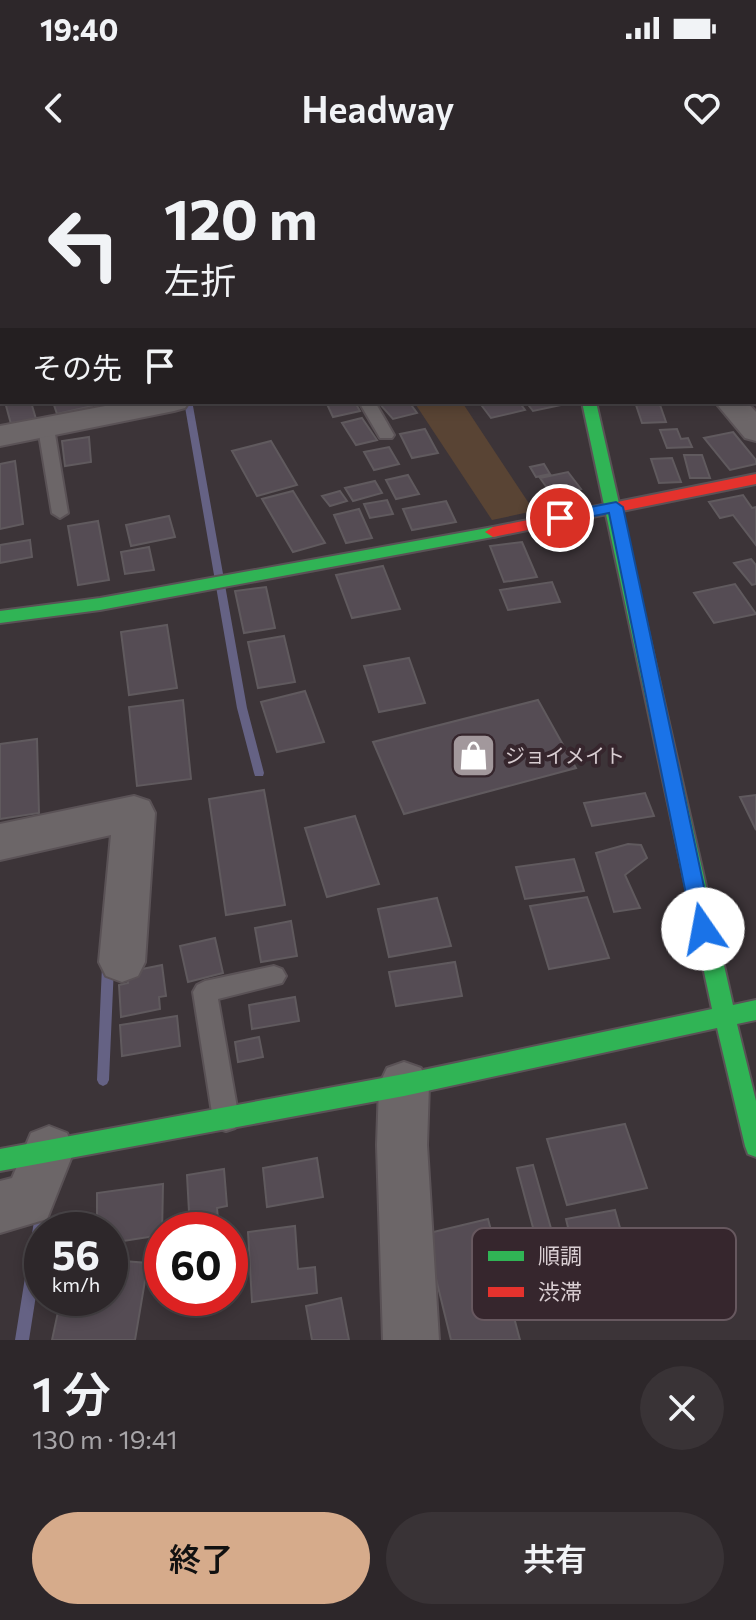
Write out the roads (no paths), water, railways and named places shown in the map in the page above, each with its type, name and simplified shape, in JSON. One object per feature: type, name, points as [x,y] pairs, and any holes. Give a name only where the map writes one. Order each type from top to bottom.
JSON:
[{"type":"street","points":[[0,436],[46,428],[114,408],[154,404]]},
{"type":"street","points":[[590,404],[616,507],[722,1020],[756,1146]]},
{"type":"street","points":[[732,404],[756,431]]},
{"type":"street","points":[[0,617],[100,604],[756,479]]},
{"type":"street","points":[[0,842],[134,813],[122,962]]},
{"type":"street","points":[[0,1160],[404,1085],[722,1020],[756,1010]]},
{"type":"street","points":[[404,1085],[402,1145],[411,1340]]},
{"type":"street","points":[[0,1207],[29,1201],[49,1151]]},
{"type":"lane","points":[[368,404],[386,435]]},
{"type":"lane","points":[[46,428],[60,513]]},
{"type":"lane","points":[[226,1119],[205,992],[274,976]]},
{"type":"waterway","points":[[187,404],[242,708],[259,773]]},
{"type":"waterway","points":[[103,1080],[108,966]]},
{"type":"waterway","points":[[22,1340],[26,1316]]},
{"type":"place","name":"ジョイメイト","points":[[474,755]]}]
